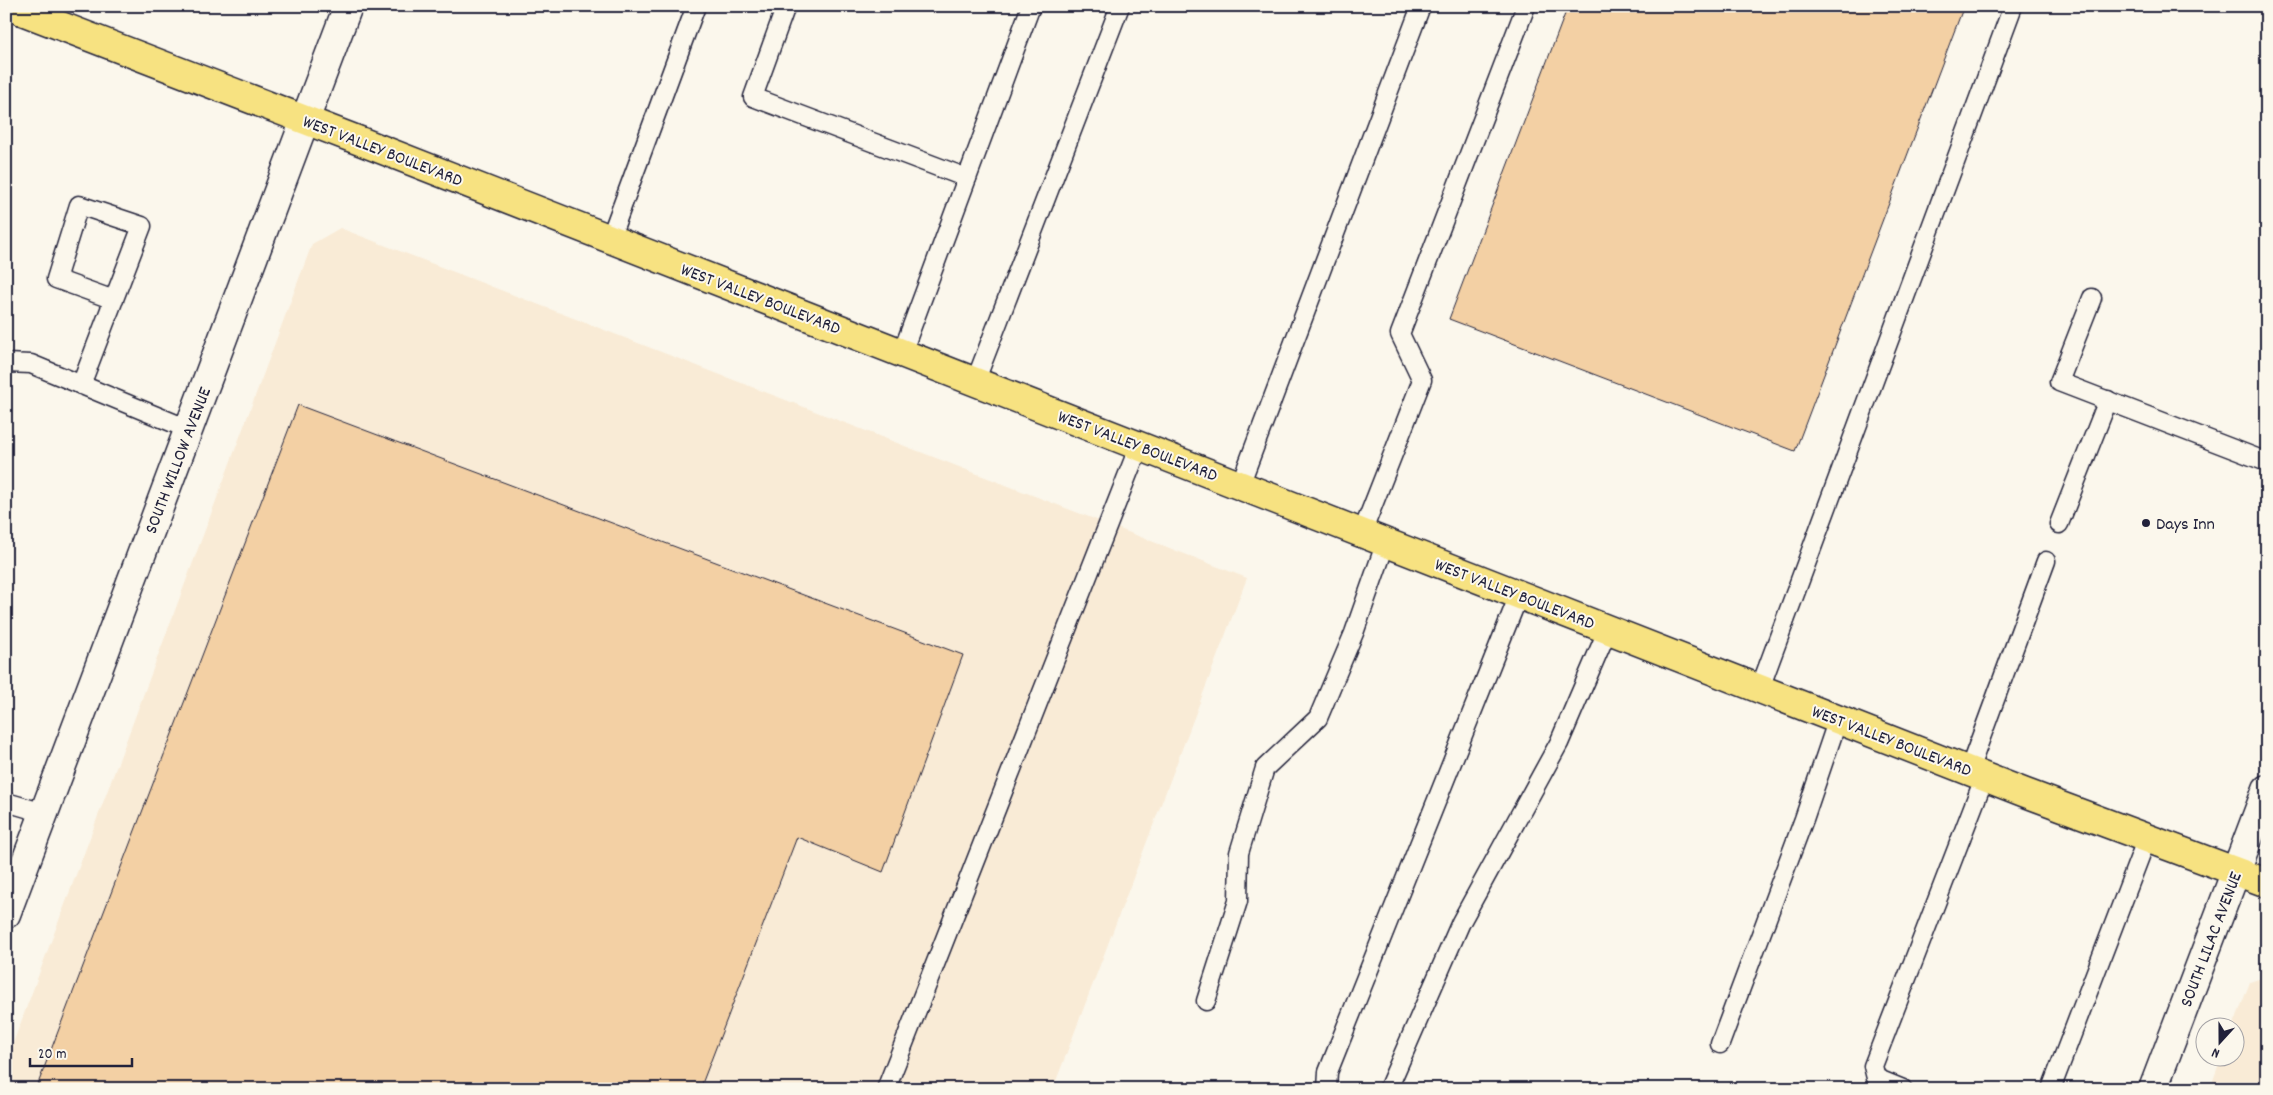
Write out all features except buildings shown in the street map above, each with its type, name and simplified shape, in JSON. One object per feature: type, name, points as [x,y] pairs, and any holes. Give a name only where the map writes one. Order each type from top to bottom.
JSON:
[{"type":"main road","name":"WEST VALLEY BOULEVARD","points":[[9,6],[1977,773],[2267,883]]},
{"type":"street","name":"SOUTH WILLOW AVENUE","points":[[6,914],[348,6]]},
{"type":"street","name":"SOUTH LILAC AVENUE","points":[[2153,1089],[2267,789]]},
{"type":"lane","points":[[610,239],[696,6]]},
{"type":"lane","points":[[786,6],[753,97],[967,178]]},
{"type":"lane","points":[[902,353],[1031,6]]},
{"type":"lane","points":[[976,382],[1120,6]]},
{"type":"lane","points":[[1240,485],[1421,6]]},
{"type":"lane","points":[[1206,1001],[1238,901],[1238,853],[1265,768],[1318,718],[1354,633],[1374,538],[1422,380],[1400,334],[1526,6]]},
{"type":"lane","points":[[1760,688],[2013,6]]},
{"type":"lane","points":[[81,385],[114,300],[142,226],[79,205],[56,279],[114,300]]},
{"type":"lane","points":[[2092,298],[2059,382],[2267,462]]},
{"type":"lane","points":[[6,363],[31,364],[188,429]]},
{"type":"lane","points":[[2059,524],[2108,400]]},
{"type":"lane","points":[[886,1089],[1139,446]]},
{"type":"lane","points":[[1903,1089],[1876,1078],[1873,1066],[1977,773],[2046,561]]},
{"type":"lane","points":[[1327,1089],[1328,1072],[1519,594]]},
{"type":"lane","points":[[1388,1089],[1461,922],[1559,743],[1608,629]]},
{"type":"lane","points":[[1720,1044],[1804,820],[1838,719]]},
{"type":"lane","points":[[6,802],[44,813]]},
{"type":"lane","points":[[2051,1089],[2147,838]]},
{"type":"shaded area","points":[[340,228],[1247,578],[1053,1089],[6,1089],[6,1062],[312,244]]},
{"type":"shaded area","points":[[2267,976],[2267,1089],[2210,1089],[2217,1068],[2246,1068],[2246,1018],[2236,1018],[2250,982]]},
{"type":"place","name":"Days Inn","points":[[2146,523]]}]
